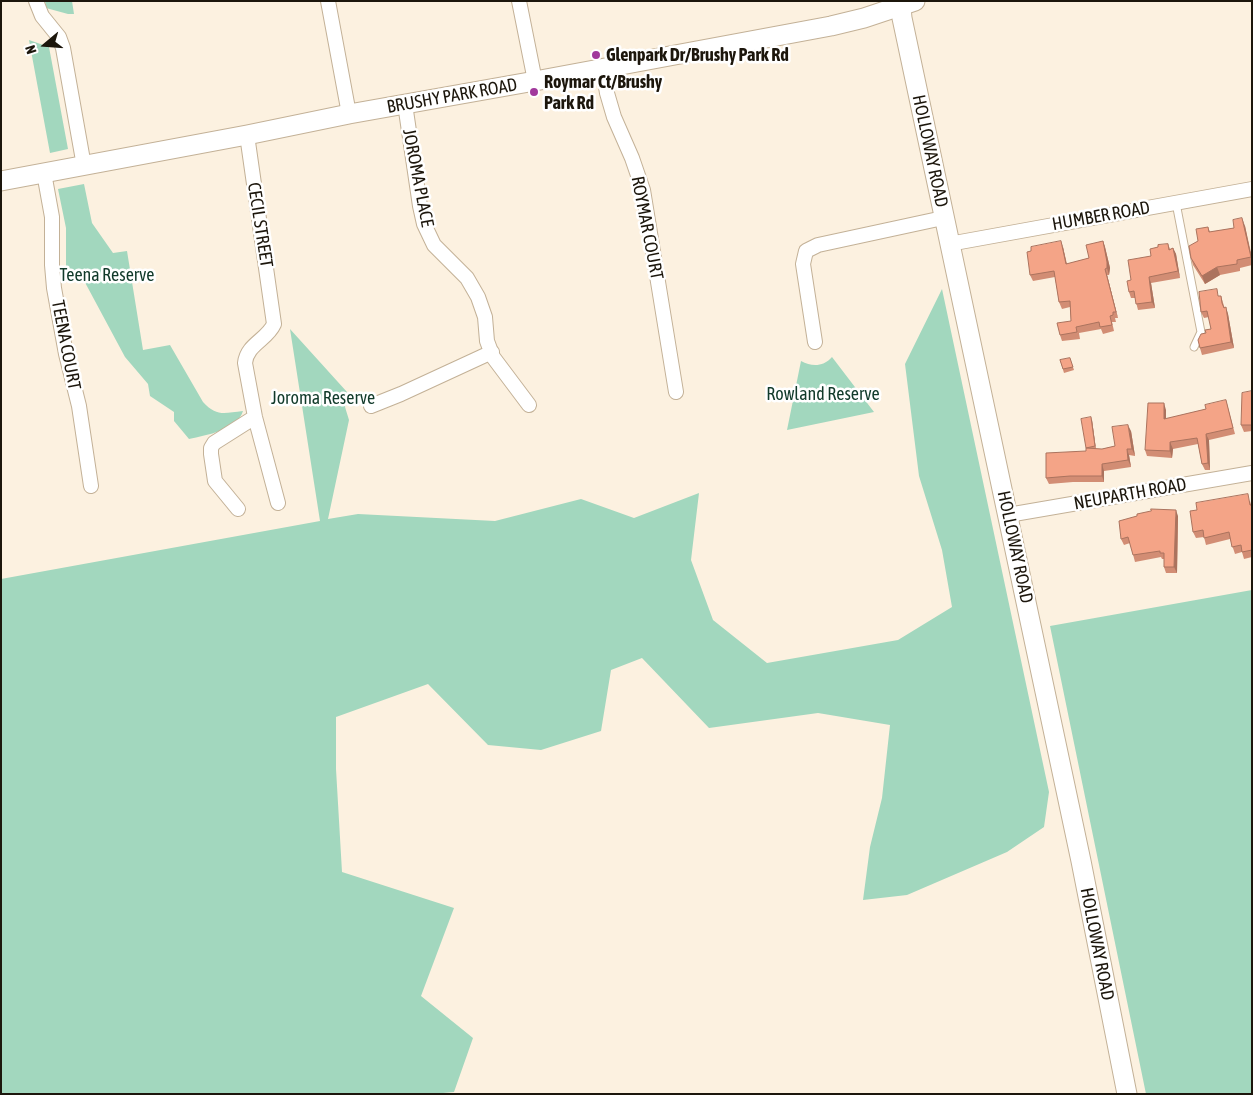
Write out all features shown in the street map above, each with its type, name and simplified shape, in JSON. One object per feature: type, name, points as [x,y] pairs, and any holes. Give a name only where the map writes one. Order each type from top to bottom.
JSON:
[{"type":"main road","name":"BRUSHY PARK ROAD","points":[[1,181],[349,114],[831,26],[906,3]]},
{"type":"main road","name":"HOLLOWAY ROAD","points":[[906,3],[902,18],[1081,861],[1127,1094]]},
{"type":"street","points":[[36,1],[42,16],[59,37],[63,48],[84,166]]},
{"type":"street","points":[[328,1],[349,114]]},
{"type":"street","points":[[519,1],[535,81]]},
{"type":"street","name":"ROYMAR COURT","points":[[603,69],[614,118],[632,158],[643,190],[676,392]]},
{"type":"street","name":"JOROMA PLACE","points":[[405,104],[424,224],[434,245],[467,278],[478,297],[485,317],[487,341],[493,357],[529,405]]},
{"type":"street","name":"CECIL STREET","points":[[247,135],[274,315],[274,324],[271,332],[249,350],[246,356],[245,362],[255,417]]},
{"type":"street","name":"TEENA COURT","points":[[44,173],[52,217],[54,288],[78,406],[91,486]]},
{"type":"street","name":"HUMBER ROAD","points":[[950,244],[1252,189]]},
{"type":"street","points":[[815,342],[803,264],[806,252],[818,244],[943,218]]},
{"type":"street","points":[[371,406],[492,352]]},
{"type":"street","points":[[238,509],[215,481],[211,448],[214,443],[255,417],[278,503]]},
{"type":"street","name":"NEUPARTH ROAD","points":[[1008,515],[1252,473]]},
{"type":"lane","points":[[1176,203],[1201,332],[1194,347]]},
{"type":"green space","points":[[45,1],[72,1],[74,14],[46,8]]},
{"type":"green space","points":[[29,40],[49,47],[68,149],[50,153]]},
{"type":"green space","name":"Teena Reserve","points":[[84,184],[92,223],[113,253],[127,251],[143,350],[170,345],[203,402],[208,407],[221,413],[243,411],[235,423],[220,431],[189,439],[174,421],[174,412],[150,396],[148,384],[125,357],[81,275],[66,277],[66,228],[58,189]]},
{"type":"green space","name":"Joroma Reserve","points":[[942,289],[1049,792],[1044,827],[1007,852],[907,895],[863,900],[870,847],[882,798],[890,725],[818,713],[709,728],[642,658],[611,670],[601,731],[541,750],[488,745],[428,684],[336,717],[336,769],[342,872],[454,908],[421,996],[473,1038],[454,1092],[432,1094],[1,1094],[1,579],[320,521],[290,329],[347,392],[345,407],[349,420],[328,519],[358,514],[495,521],[581,499],[634,518],[699,493],[691,560],[713,620],[767,663],[898,640],[952,607],[942,550],[919,476],[905,364]]},
{"type":"green space","name":"Rowland Reserve","points":[[832,357],[874,412],[787,430],[801,361],[817,365],[825,363]]},
{"type":"green space","points":[[1252,590],[1252,1094],[1146,1094],[1050,626]]},
{"type":"building","points":[[1242,218],[1251,257],[1237,260],[1237,264],[1217,267],[1202,276],[1191,258],[1189,246],[1198,241],[1196,229],[1208,227],[1209,232],[1234,228],[1233,220]]},
{"type":"building","points":[[1061,241],[1066,264],[1089,258],[1086,245],[1103,241],[1107,262],[1107,268],[1105,269],[1116,312],[1113,312],[1113,315],[1110,316],[1112,325],[1100,327],[1099,322],[1076,327],[1077,332],[1060,335],[1057,323],[1071,321],[1070,301],[1059,302],[1054,271],[1030,275],[1027,252],[1031,251],[1031,247]]},
{"type":"building","points":[[1168,244],[1169,250],[1173,248],[1178,271],[1149,277],[1152,302],[1136,304],[1134,291],[1129,292],[1127,281],[1131,280],[1128,260],[1151,256],[1150,249],[1158,247],[1158,245]]},
{"type":"building","points":[[1217,289],[1224,308],[1226,307],[1231,342],[1200,348],[1198,340],[1201,334],[1206,333],[1205,330],[1211,329],[1207,311],[1201,312],[1199,292]]},
{"type":"building","points":[[1070,358],[1073,367],[1063,369],[1060,360]]},
{"type":"building","points":[[1252,391],[1252,425],[1241,425],[1242,393]]},
{"type":"building","points":[[1226,400],[1233,428],[1206,434],[1208,463],[1202,464],[1197,438],[1170,442],[1170,451],[1145,450],[1148,403],[1164,403],[1164,419],[1206,409],[1205,405]]},
{"type":"building","points":[[1091,417],[1095,446],[1086,448],[1081,419]]},
{"type":"building","points":[[1128,425],[1132,449],[1127,449],[1128,460],[1102,464],[1102,476],[1046,478],[1046,453],[1086,451],[1086,448],[1102,449],[1115,446],[1112,427]]},
{"type":"building","points":[[1248,494],[1250,505],[1252,505],[1252,550],[1242,552],[1241,545],[1232,547],[1229,532],[1204,538],[1203,530],[1193,532],[1190,511],[1197,510],[1196,503]]},
{"type":"building","points":[[1151,509],[1176,510],[1174,567],[1164,567],[1164,553],[1160,553],[1160,551],[1133,555],[1128,537],[1121,539],[1119,521],[1151,511]]},
{"type":"place","name":"Glenpark Dr/Brushy Park Rd","points":[[596,55]]},
{"type":"place","name":"Roymar Ct/Brushy Park Rd","points":[[534,92]]}]
